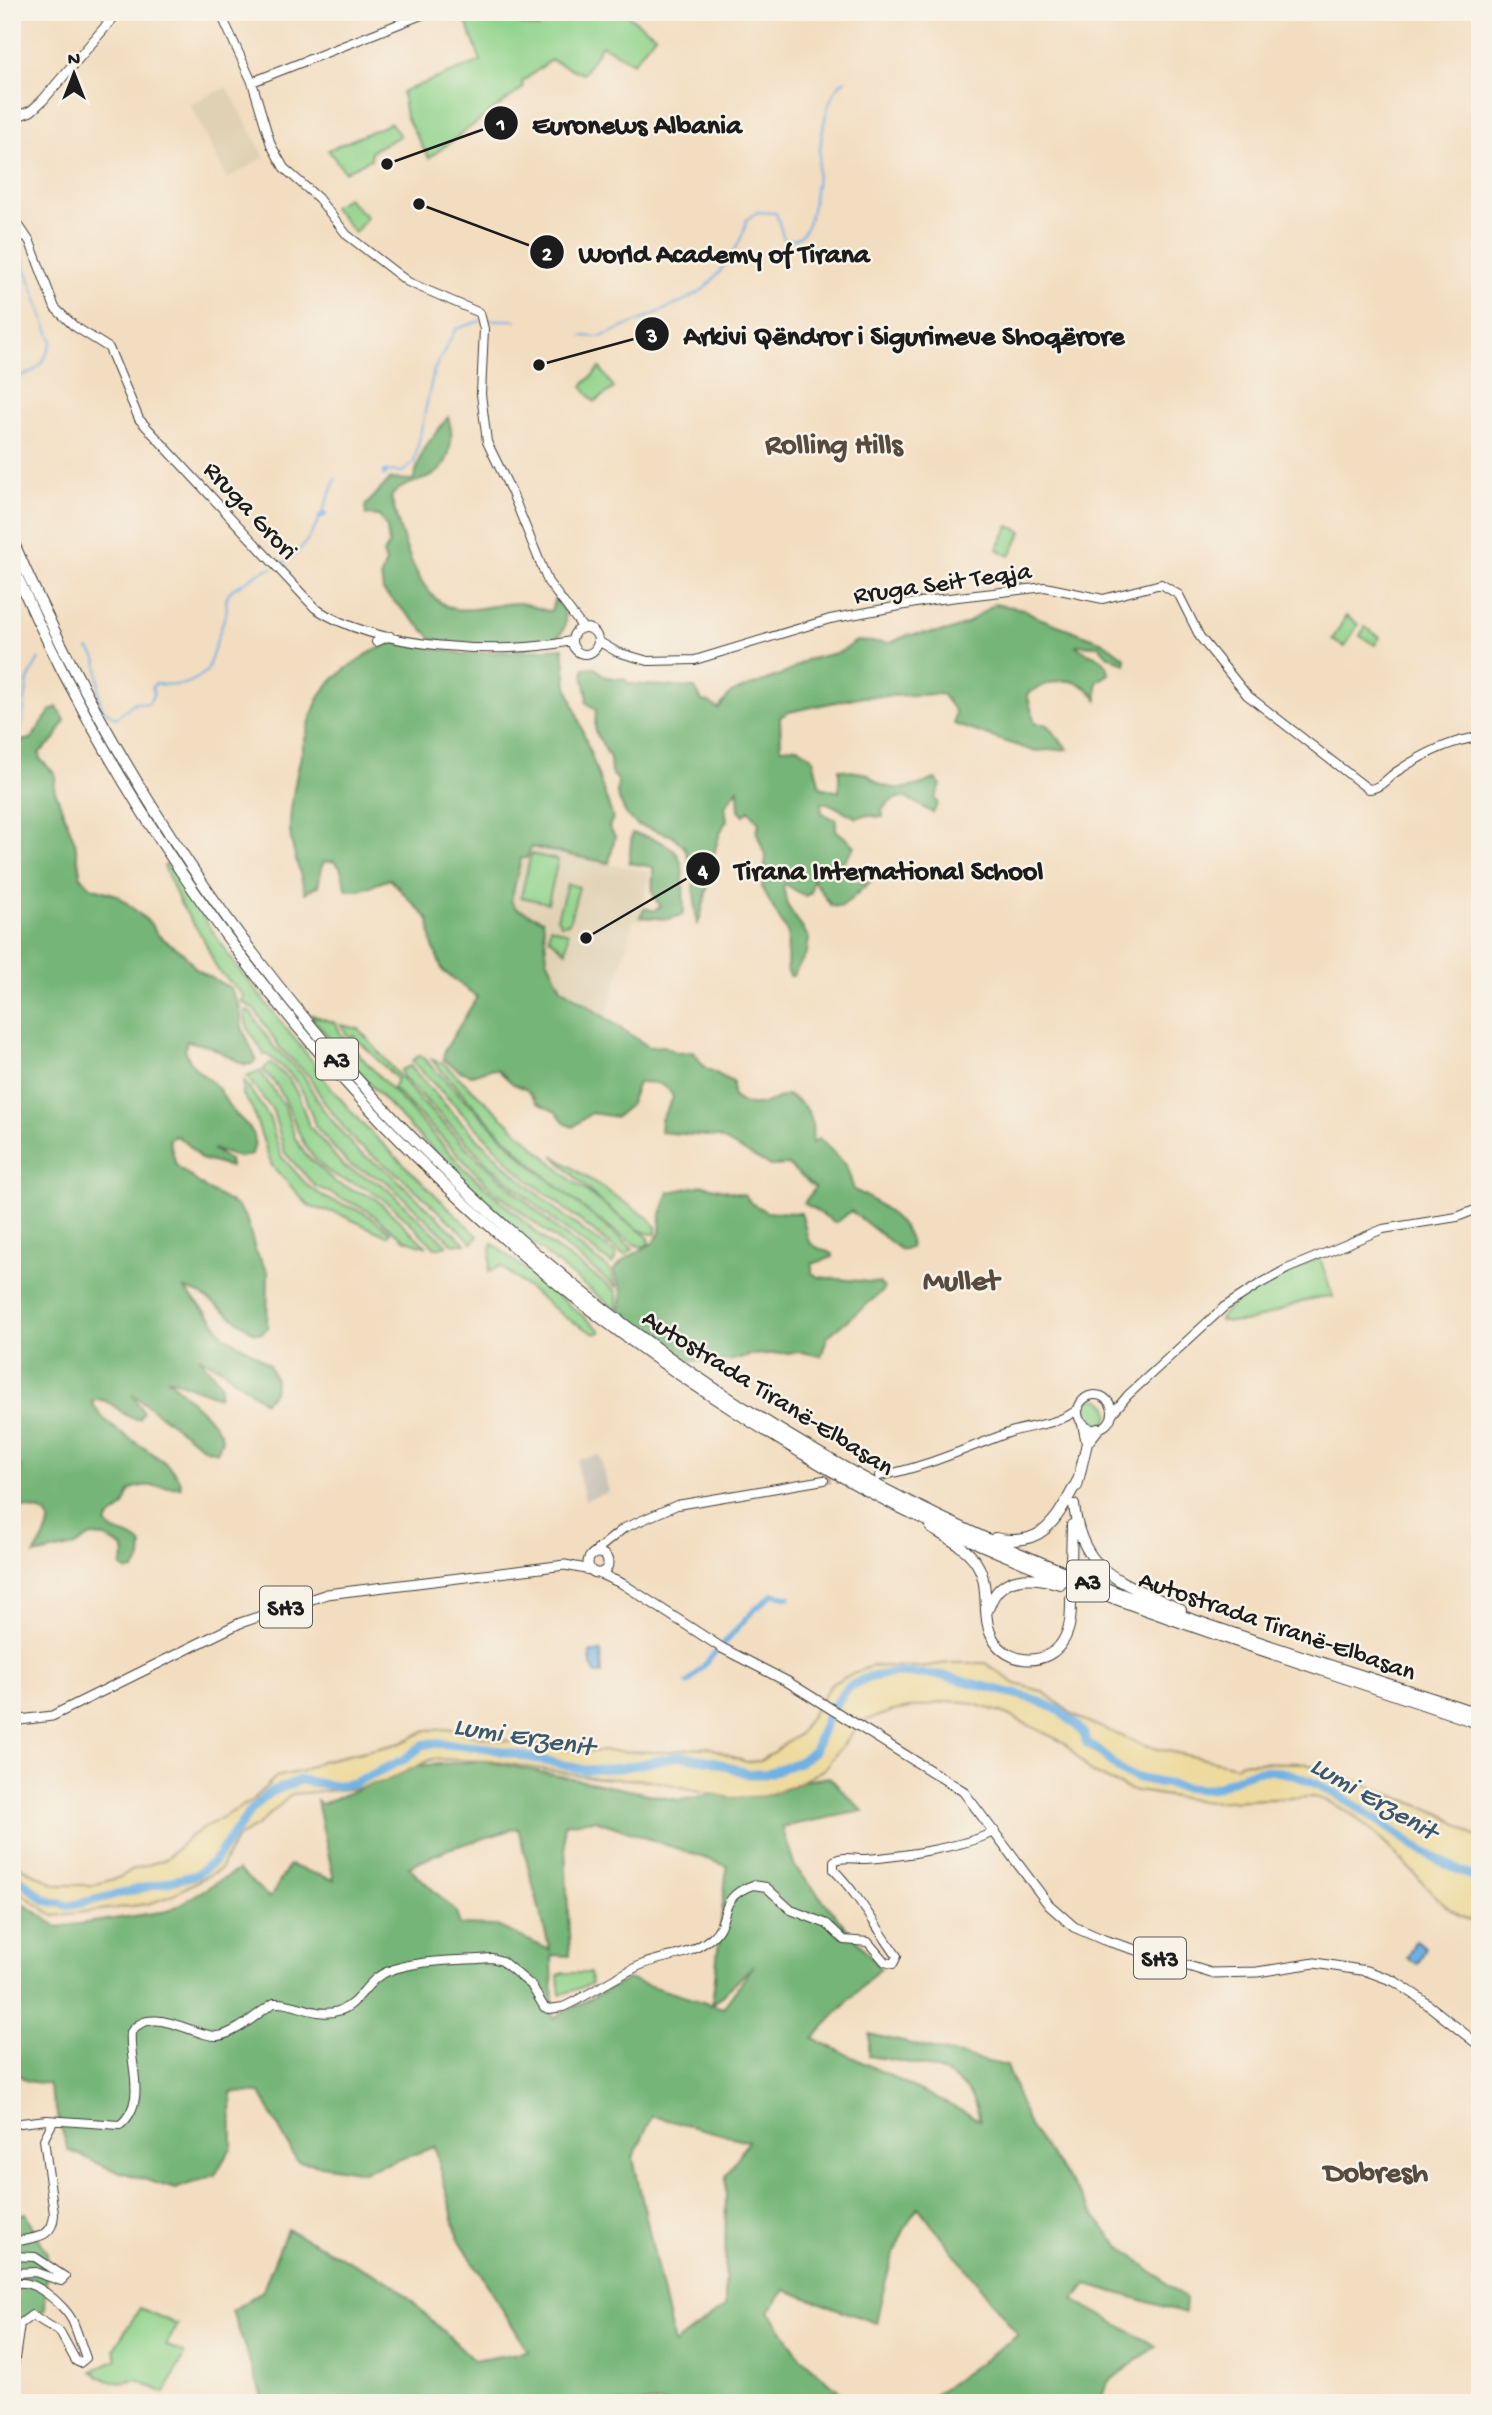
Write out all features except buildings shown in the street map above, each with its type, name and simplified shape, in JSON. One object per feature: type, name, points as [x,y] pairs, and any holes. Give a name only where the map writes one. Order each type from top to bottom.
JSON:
[{"type":"highway","name":"Autostrada Tiranë-Elbasan","points":[[12,539],[104,729],[194,874],[277,988],[404,1131],[498,1221],[628,1329],[728,1397],[830,1459],[967,1530],[1054,1567],[1212,1626],[1480,1713]]},
{"type":"highway","name":"Autostrada Tiranë-Elbasan","points":[[12,565],[95,733],[185,879],[267,993],[395,1137],[488,1226],[622,1336],[755,1424],[915,1515],[1104,1596],[1311,1669],[1480,1724]]},
{"type":"highway","points":[[1082,1423],[1087,1443]]},
{"type":"highway","points":[[1071,1563],[1077,1480],[1087,1443],[1098,1429]]},
{"type":"highway","name":"A3","points":[[967,1530],[972,1528],[1011,1540],[1036,1534],[1057,1518],[1077,1480]]},
{"type":"highway","points":[[1074,1505],[1079,1538],[1086,1553],[1098,1565],[1208,1621],[1212,1626]]},
{"type":"highway","points":[[915,1515],[918,1521],[969,1553],[978,1564],[985,1587],[991,1636],[1000,1648],[1016,1658],[1034,1659],[1052,1652],[1065,1638],[1070,1621],[1071,1599]]},
{"type":"highway","points":[[987,1615],[996,1592],[1020,1578],[1039,1578],[1098,1597],[1104,1596]]},
{"type":"main road","points":[[12,118],[31,111],[43,100],[118,12]]},
{"type":"main road","points":[[220,12],[252,82],[271,145],[284,168],[318,198],[347,235],[421,289],[481,315],[484,329],[481,394],[487,442],[512,494],[548,582],[573,615],[580,630]]},
{"type":"main road","points":[[252,82],[429,12]]},
{"type":"main road","points":[[12,215],[12,223]]},
{"type":"main road","name":"Rruga Grori","points":[[12,215],[28,239],[55,308],[74,326],[109,348],[139,419],[315,608],[330,618],[365,632],[456,647],[572,644],[586,654],[597,645]]},
{"type":"main road","points":[[12,232],[28,239]]},
{"type":"main road","name":"Rruga Seit Teqja","points":[[597,645],[648,662],[695,660],[830,619],[932,600],[1045,587],[1103,599],[1161,584],[1179,595],[1200,637],[1247,695],[1368,789],[1375,789],[1396,772],[1428,754],[1478,737]]},
{"type":"main road","points":[[572,644],[580,630]]},
{"type":"main road","points":[[580,630],[596,634],[597,645]]},
{"type":"main road","points":[[376,642],[390,636]]},
{"type":"main road","points":[[1062,1419],[1098,1429],[1107,1424],[1128,1395],[1224,1307],[1287,1269],[1383,1229],[1457,1217],[1480,1208]]},
{"type":"main road","points":[[879,1476],[928,1464],[1007,1433],[1062,1419],[1079,1408],[1090,1396],[1107,1401],[1128,1395]]},
{"type":"main road","points":[[1107,1401],[1112,1414]]},
{"type":"main road","points":[[1079,1408],[1082,1423]]},
{"type":"main road","points":[[606,1542],[605,1555],[599,1570],[587,1564],[591,1555],[606,1542],[624,1528],[677,1505],[824,1480]]},
{"type":"main road","name":"SH3","points":[[12,1721],[52,1716],[240,1623],[327,1594],[565,1565],[591,1555],[605,1555]]},
{"type":"main road","name":"SH3","points":[[565,1565],[599,1570],[722,1648],[789,1682],[897,1747],[963,1791],[1054,1911],[1074,1927],[1093,1936],[1211,1973],[1257,1972],[1315,1963],[1367,1971],[1394,1981],[1417,1996],[1480,2046]]},
{"type":"main road","points":[[12,2124],[47,2120],[114,2127],[124,2122],[137,2082],[131,2032],[141,2024],[169,2022],[217,2036],[230,2032],[274,2003],[308,2011],[333,2012],[352,2005],[385,1973],[418,1965],[492,1958],[502,1961],[531,1985],[544,2007],[559,2008],[641,1965],[675,1958],[708,1940],[717,1931],[729,1900],[753,1885],[766,1887],[791,1910],[827,1924],[844,1940],[868,1942],[885,1962],[893,1964],[897,1956],[878,1933],[855,1892],[834,1870],[834,1861],[843,1858],[875,1858],[960,1843],[984,1838],[995,1830]]},
{"type":"main road","points":[[12,2243],[46,2235],[53,2226],[54,2214],[44,2139],[53,2122]]},
{"type":"main road","points":[[12,2256],[35,2257],[65,2277],[61,2281],[35,2272],[12,2273]]},
{"type":"main road","points":[[12,2285],[18,2282],[30,2283],[58,2306],[72,2320],[86,2358],[80,2363],[76,2361],[60,2332],[32,2315],[20,2324],[14,2365]]},
{"type":"shaded area","points":[[227,87],[265,157],[227,179],[190,104]]},
{"type":"shaded area","points":[[530,847],[650,872],[640,920],[634,919],[607,1017],[579,1003],[561,988],[547,959],[543,920],[515,908],[511,901],[521,857]]},
{"type":"shaded area","points":[[600,1455],[609,1492],[585,1500],[578,1473],[578,1460]]},
{"type":"green space","points":[[462,12],[510,12],[507,21],[538,28],[547,12],[623,12],[655,35],[633,63],[602,45],[583,74],[551,60],[522,82],[523,88],[429,158],[406,117],[402,92],[481,61]]},
{"type":"green space","points":[[391,123],[400,136],[371,151],[371,159],[345,172],[328,150]]},
{"type":"green space","points":[[347,198],[367,217],[355,233],[332,207]]},
{"type":"green space","points":[[600,368],[614,388],[594,402],[582,386]]},
{"type":"green space","points":[[448,417],[451,441],[443,466],[437,473],[397,490],[391,497],[412,562],[430,593],[442,603],[456,609],[520,603],[551,611],[555,598],[565,614],[565,626],[553,641],[475,645],[444,642],[432,638],[383,591],[381,575],[386,562],[383,553],[389,545],[387,528],[379,516],[366,515],[365,506],[390,479],[414,478],[423,450]]},
{"type":"green space","points":[[1009,526],[1022,532],[1010,556],[997,549]]},
{"type":"green space","points":[[994,604],[1024,609],[1039,618],[1103,642],[1125,658],[1125,664],[1108,656],[1099,646],[1076,645],[1084,652],[1100,658],[1107,667],[1109,674],[1097,682],[1097,700],[1082,685],[1064,681],[1046,685],[1027,694],[1035,724],[1046,724],[1068,749],[1033,751],[954,724],[955,711],[942,694],[859,697],[789,712],[780,717],[781,748],[798,747],[813,758],[820,787],[839,792],[839,769],[868,774],[883,785],[900,788],[935,779],[941,785],[935,798],[938,803],[933,813],[909,799],[896,799],[882,810],[883,817],[864,815],[857,818],[828,803],[821,803],[822,813],[836,820],[836,830],[855,846],[842,863],[844,874],[853,881],[870,882],[842,907],[831,906],[813,879],[811,893],[805,896],[785,884],[783,886],[787,905],[809,938],[807,952],[793,976],[790,976],[787,969],[788,934],[762,888],[766,858],[757,833],[759,823],[749,810],[744,815],[739,810],[738,789],[725,806],[727,820],[717,842],[697,926],[692,868],[685,848],[673,836],[638,825],[627,816],[617,795],[618,780],[611,773],[610,758],[595,731],[596,710],[586,702],[584,668],[594,667],[606,677],[624,679],[630,684],[695,688],[702,701],[709,702],[718,709],[731,693],[788,672],[806,660],[840,652],[856,641],[890,643],[908,635],[948,631],[966,624]]},
{"type":"green space","points":[[1346,616],[1358,624],[1345,647],[1332,640]]},
{"type":"green space","points":[[1365,627],[1380,637],[1375,645],[1360,636]]},
{"type":"green space","points":[[394,642],[423,644],[462,654],[563,648],[567,686],[613,818],[609,827],[615,837],[609,863],[531,847],[527,858],[521,858],[511,901],[516,908],[543,920],[547,959],[561,988],[649,1047],[664,1046],[677,1053],[694,1052],[704,1067],[733,1082],[733,1096],[746,1104],[759,1104],[787,1095],[801,1104],[811,1120],[812,1143],[819,1138],[846,1165],[854,1190],[881,1206],[899,1222],[910,1240],[910,1248],[901,1250],[851,1211],[836,1223],[804,1203],[815,1188],[788,1165],[770,1166],[718,1137],[660,1132],[661,1120],[673,1098],[664,1086],[649,1082],[638,1083],[629,1106],[616,1117],[591,1113],[573,1127],[566,1124],[556,1112],[537,1103],[526,1089],[513,1084],[498,1070],[490,1069],[472,1075],[460,1071],[443,1059],[445,1050],[477,997],[443,971],[432,944],[429,920],[390,879],[359,890],[347,890],[340,867],[333,861],[323,862],[318,886],[305,893],[290,830],[292,800],[300,760],[310,721],[321,694],[354,663]]},
{"type":"green space","points":[[57,707],[65,720],[55,739],[39,753],[40,759],[56,775],[54,788],[75,842],[81,877],[91,887],[117,895],[150,923],[158,935],[183,953],[197,970],[230,988],[240,1007],[242,1027],[256,1059],[252,1064],[245,1065],[209,1046],[187,1041],[185,1048],[193,1065],[216,1086],[231,1109],[250,1129],[255,1140],[251,1155],[238,1157],[212,1149],[229,1160],[230,1167],[201,1159],[187,1143],[176,1136],[169,1139],[176,1165],[205,1188],[237,1206],[246,1218],[256,1252],[268,1272],[267,1328],[262,1333],[255,1333],[202,1295],[183,1288],[212,1318],[224,1336],[269,1365],[275,1379],[274,1392],[264,1402],[222,1369],[199,1357],[221,1384],[219,1397],[167,1378],[207,1416],[221,1434],[222,1440],[217,1452],[204,1448],[132,1394],[143,1412],[140,1419],[128,1416],[105,1401],[92,1401],[111,1425],[168,1465],[177,1476],[181,1487],[136,1487],[129,1492],[123,1507],[107,1521],[106,1524],[114,1531],[134,1538],[142,1545],[141,1559],[134,1570],[127,1571],[121,1567],[125,1554],[123,1548],[105,1537],[91,1536],[75,1546],[34,1555],[45,1536],[49,1523],[47,1516],[19,1505],[14,1495],[20,1467],[12,1460],[12,742],[31,739],[51,710]]},
{"type":"green space","points":[[632,833],[665,844],[680,859],[684,914],[670,919],[640,917],[645,908],[654,911],[661,906],[653,892],[653,867],[629,863]]},
{"type":"green space","points":[[531,854],[558,860],[548,903],[521,897]]},
{"type":"green space","points":[[167,864],[234,963],[316,1066],[315,1069],[362,1124],[478,1236],[473,1243],[404,1179],[356,1143],[324,1102],[309,1076],[281,1049],[255,1010],[241,1001],[244,996],[217,969],[203,938],[181,905],[164,866]]},
{"type":"green space","points":[[567,884],[579,887],[569,923],[561,924],[557,918]]},
{"type":"green space","points":[[550,927],[568,933],[566,951],[549,937]]},
{"type":"green space","points":[[245,1010],[251,1013],[274,1047],[304,1076],[321,1107],[357,1151],[389,1172],[466,1244],[453,1244],[386,1181],[348,1164],[316,1127],[304,1094],[292,1076],[268,1055],[264,1055],[249,1030]]},
{"type":"green space","points":[[309,1014],[336,1023],[341,1035],[464,1168],[547,1242],[617,1292],[617,1310],[534,1244],[454,1171],[379,1094]]},
{"type":"green space","points":[[341,1025],[359,1029],[420,1100],[472,1153],[560,1232],[609,1269],[617,1288],[491,1188],[393,1088],[397,1079],[354,1036],[349,1038]]},
{"type":"green space","points":[[420,1055],[528,1163],[633,1249],[625,1255],[622,1254],[521,1174],[412,1061]]},
{"type":"green space","points":[[432,1060],[443,1063],[571,1180],[648,1237],[649,1243],[643,1247],[636,1245],[553,1183],[478,1110]]},
{"type":"green space","points":[[270,1063],[289,1079],[299,1097],[309,1126],[344,1167],[383,1185],[447,1245],[435,1248],[382,1199],[332,1174],[318,1162],[302,1140],[282,1093],[263,1070]]},
{"type":"green space","points":[[410,1066],[506,1166],[559,1212],[615,1253],[616,1258],[612,1264],[555,1222],[487,1163],[403,1077],[401,1070]]},
{"type":"green space","points":[[260,1071],[285,1107],[295,1138],[305,1154],[336,1183],[375,1198],[427,1247],[404,1239],[367,1210],[315,1186],[285,1153],[273,1111],[247,1077]]},
{"type":"green space","points":[[244,1081],[269,1117],[281,1156],[308,1186],[326,1198],[365,1213],[391,1232],[387,1236],[337,1213],[310,1207],[272,1166],[252,1108],[243,1095]]},
{"type":"green space","points":[[553,1155],[650,1219],[656,1227],[656,1234],[632,1226],[617,1215]]},
{"type":"green space","points":[[703,1185],[745,1195],[751,1203],[767,1212],[801,1213],[810,1242],[833,1254],[833,1257],[812,1264],[812,1273],[818,1277],[879,1283],[884,1288],[883,1291],[828,1336],[821,1356],[801,1352],[751,1355],[729,1361],[688,1360],[620,1313],[622,1291],[613,1271],[624,1260],[654,1242],[660,1233],[661,1214],[669,1192]]},
{"type":"green space","points":[[492,1243],[601,1332],[595,1334],[566,1318],[500,1266],[489,1272]]},
{"type":"green space","points":[[1320,1258],[1333,1297],[1304,1301],[1248,1321],[1220,1320],[1225,1311],[1248,1293]]},
{"type":"green space","points":[[1095,1399],[1105,1403],[1109,1413],[1105,1423],[1095,1427],[1085,1423],[1081,1413],[1085,1403]]},
{"type":"green space","points":[[486,1761],[678,1800],[829,1777],[863,1811],[782,1827],[795,1867],[880,1968],[813,2038],[980,2120],[974,2102],[952,2078],[922,2065],[869,2056],[869,2034],[1007,2066],[1029,2126],[1113,2240],[1186,2299],[1185,2313],[1087,2284],[1074,2300],[1156,2346],[1107,2383],[1099,2403],[923,2403],[1018,2335],[918,2207],[896,2248],[876,2323],[785,2290],[769,2311],[800,2357],[853,2403],[264,2403],[232,2311],[263,2290],[287,2229],[395,2285],[474,2361],[528,2351],[458,2237],[435,2147],[363,2172],[297,2161],[260,2093],[231,2092],[232,2146],[215,2175],[175,2189],[108,2168],[68,2150],[48,2084],[27,2081],[12,2070],[12,1896],[58,1927],[168,1911],[238,1870],[270,1898],[289,1865],[334,1880],[317,1801],[322,1804],[414,1766]],"holes":[[[595,1820],[727,1866],[712,2005],[628,1979],[553,2018],[552,1955],[570,1956],[564,1824]],[[518,1828],[550,1950],[497,1926],[460,1925],[456,1912],[409,1867],[448,1849]],[[754,1965],[723,2008],[713,2004]],[[652,2116],[748,2141],[726,2176],[725,2306],[674,2344],[633,2158]]]},
{"type":"green space","points":[[590,1973],[591,1984],[560,1995],[558,1975]]},
{"type":"green space","points":[[25,2213],[47,2253],[45,2310],[12,2322],[12,2216]]},
{"type":"green space","points":[[140,2308],[178,2325],[166,2345],[185,2354],[165,2393],[137,2380],[119,2383],[92,2371],[117,2359],[114,2349]]},
{"type":"sand","points":[[949,1663],[985,1663],[1016,1684],[1042,1691],[1076,1717],[1145,1746],[1236,1766],[1242,1762],[1303,1763],[1442,1814],[1480,1840],[1480,1926],[1447,1907],[1385,1843],[1332,1803],[1314,1797],[1207,1802],[1130,1790],[1091,1772],[1065,1743],[1004,1713],[966,1702],[951,1701],[893,1711],[861,1722],[823,1770],[791,1787],[764,1796],[731,1798],[650,1780],[596,1778],[493,1761],[432,1759],[386,1781],[358,1788],[292,1794],[257,1826],[237,1838],[220,1869],[169,1897],[147,1904],[54,1916],[12,1887],[12,1862],[56,1885],[93,1885],[120,1877],[132,1870],[166,1859],[190,1836],[251,1801],[276,1777],[302,1771],[321,1761],[401,1743],[426,1730],[453,1729],[473,1736],[580,1751],[661,1752],[709,1747],[746,1762],[760,1761],[799,1734],[832,1683],[871,1666],[920,1667]]},
{"type":"water","points":[[590,1652],[601,1652],[602,1674],[596,1674],[591,1666]]},
{"type":"water","points":[[1415,1941],[1426,1947],[1418,1964],[1407,1958]]},
{"type":"waterway","points":[[582,336],[601,337],[671,307],[705,288],[737,246],[746,220],[757,212],[776,213],[784,239],[799,237],[808,224],[814,202],[825,119],[833,96],[845,80]]},
{"type":"waterway","points":[[12,377],[34,371],[46,356],[52,341],[17,244]]},
{"type":"waterway","points":[[486,320],[516,320]]},
{"type":"waterway","points":[[383,471],[402,472],[414,463],[434,370],[456,329],[480,321]]},
{"type":"waterway","points":[[279,565],[290,558],[308,539],[336,478]]},
{"type":"waterway","points":[[320,517],[325,514]]},
{"type":"waterway","points":[[88,649],[97,661],[100,702],[103,709],[116,718],[135,702],[148,704],[154,694],[152,687],[155,684],[182,684],[207,671],[227,609],[228,594],[257,574],[273,568]]},
{"type":"waterway","points":[[12,733],[20,732],[22,727],[28,680],[39,658]]},
{"type":"waterway","points":[[688,1683],[753,1611],[773,1594],[789,1597]]},
{"type":"waterway","name":"Lumi Erzenit","points":[[12,1873],[45,1900],[69,1906],[196,1875],[214,1861],[252,1809],[269,1793],[300,1780],[334,1786],[354,1783],[405,1759],[423,1745],[432,1743],[488,1748],[585,1770],[620,1768],[681,1756],[713,1761],[748,1774],[765,1774],[799,1762],[814,1751],[829,1713],[847,1688],[866,1678],[893,1673],[940,1675],[1034,1699],[1058,1710],[1084,1734],[1087,1743],[1124,1773],[1139,1778],[1207,1789],[1255,1771],[1278,1771],[1293,1775],[1327,1789],[1425,1853],[1480,1880]]},
{"type":"tunnel","points":[[824,1480],[867,1477]]},
{"type":"place","name":"Euronews Albania","points":[[387,164]]},
{"type":"place","name":"World Academy of Tirana","points":[[419,204]]},
{"type":"place","name":"Arkivi Qëndror i Sigurimeve Shoqërore","points":[[539,365]]},
{"type":"place","name":"Tirana International School","points":[[586,938]]},
{"type":"district","name":"Rolling Hills","points":[[834,443]]},
{"type":"district","name":"Mullet","points":[[961,1279]]},
{"type":"district","name":"Dobresh","points":[[1376,2171]]}]
